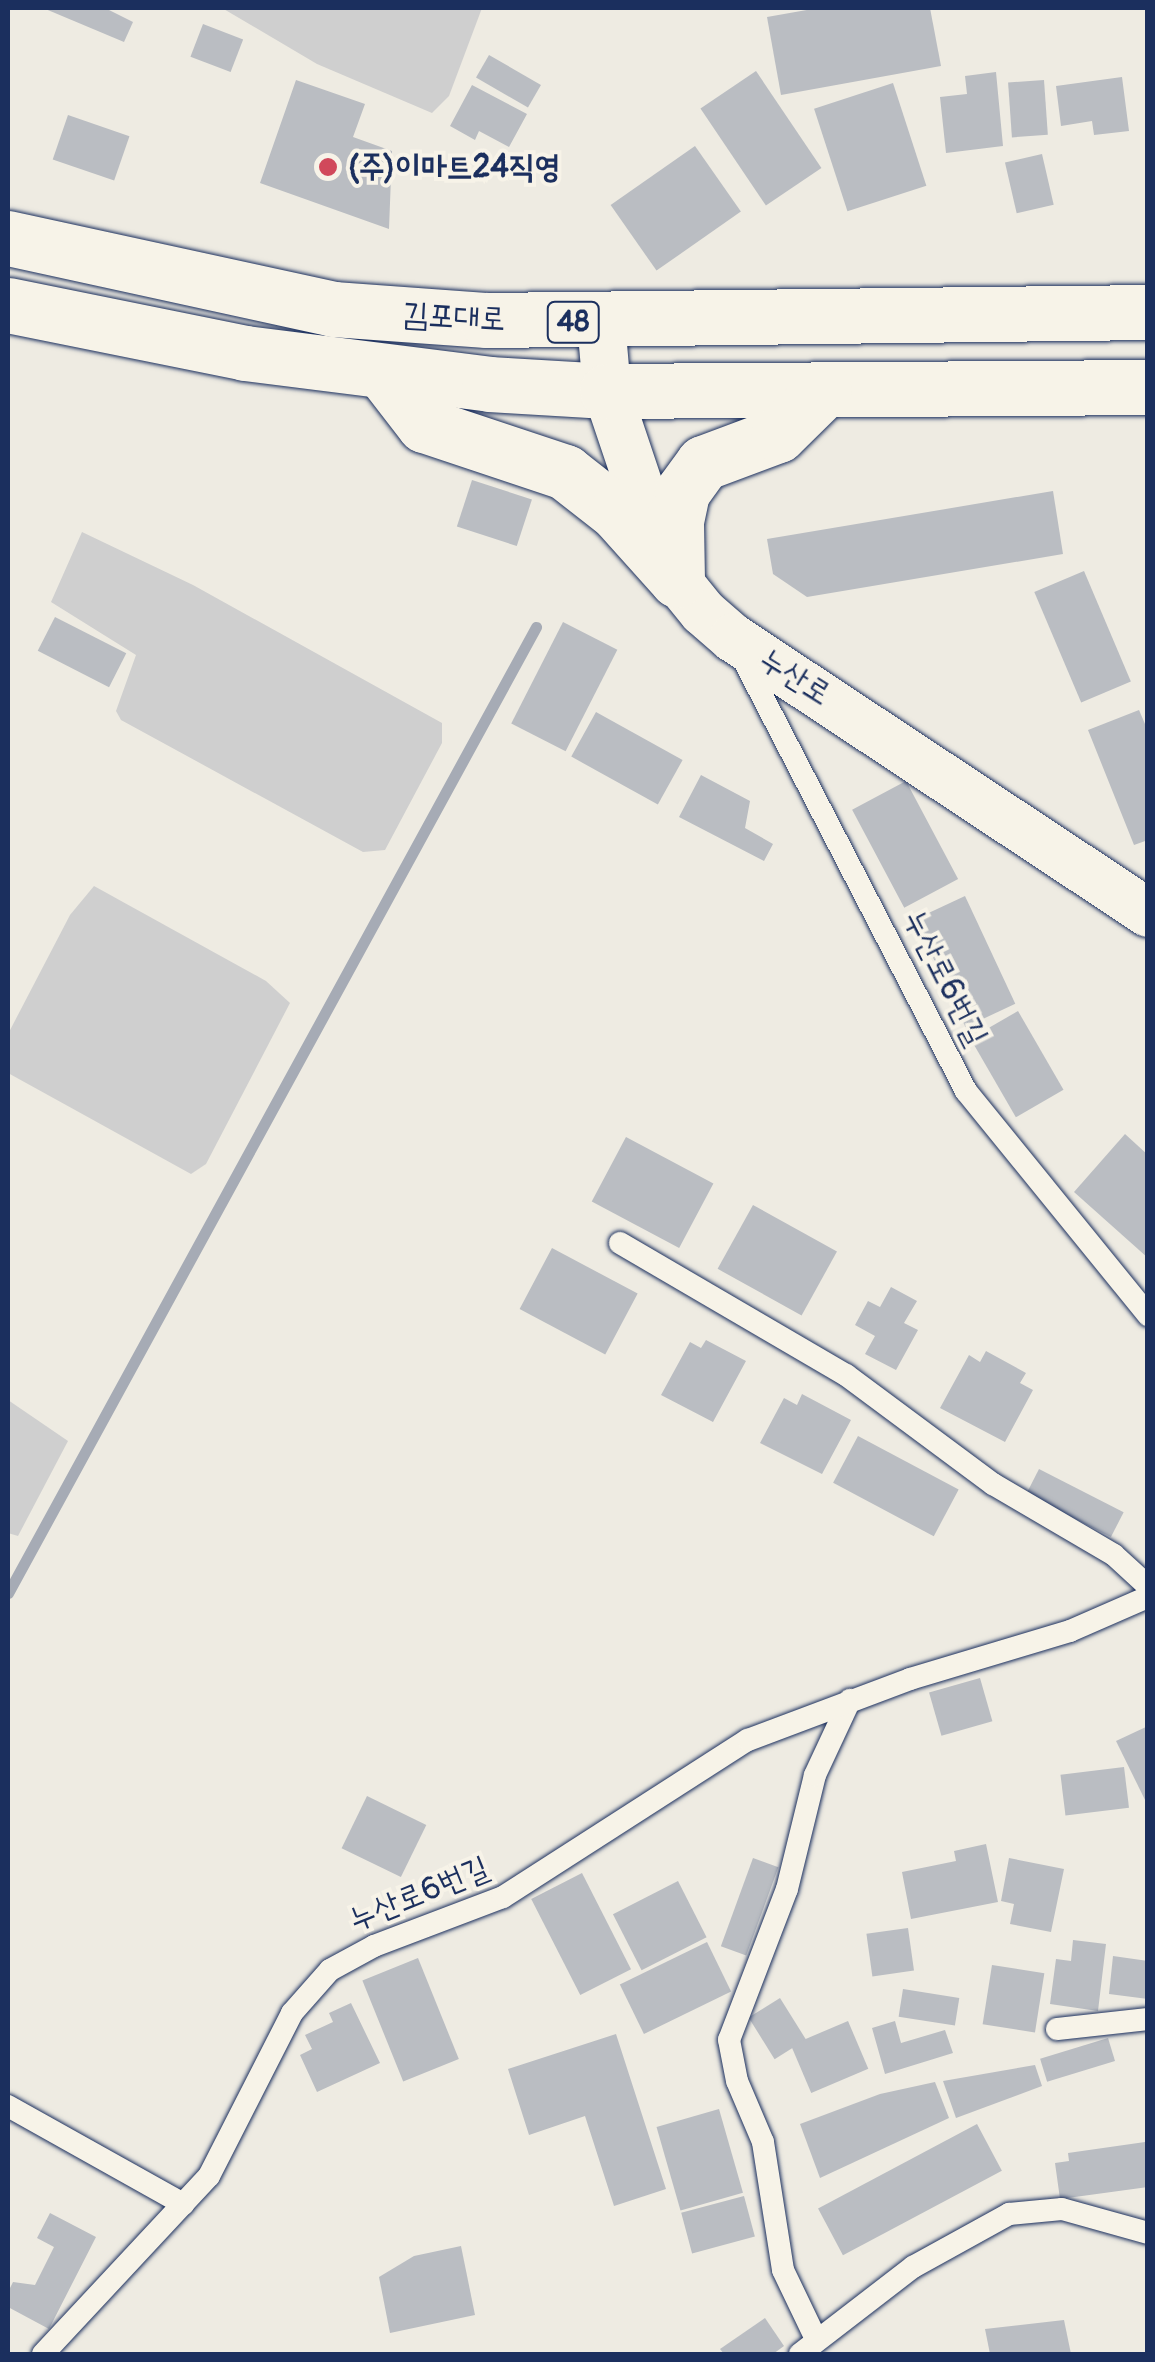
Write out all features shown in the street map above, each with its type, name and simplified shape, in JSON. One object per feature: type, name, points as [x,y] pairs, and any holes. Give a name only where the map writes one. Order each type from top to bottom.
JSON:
[{"type":"main road","name":"김포대로","points":[[8,238],[332,309],[601,322],[1148,312]]},
{"type":"main road","name":"김포대로","points":[[8,306],[168,340],[383,372],[607,390],[1148,387]]},
{"type":"main road","points":[[383,372],[424,425],[566,472],[616,512],[676,580]]},
{"type":"main road","points":[[676,580],[676,521],[682,492],[704,463],[778,435],[824,390]]},
{"type":"street","name":"누산로","points":[[601,322],[607,390],[676,580],[733,638],[1148,913]]},
{"type":"lane","name":"누산로6번길","points":[[733,638],[966,1091],[1148,1316]]},
{"type":"lane","points":[[620,1243],[832,1365],[992,1484],[1114,1555],[1148,1586]]},
{"type":"lane","name":"누산로6번길","points":[[43,2354],[129,2254],[183,2204],[226,2153],[292,2013],[330,1970],[374,1946],[503,1897],[748,1740],[850,1700],[1070,1631],[1148,1597]]},
{"type":"lane","points":[[850,1700],[810,1787],[787,1889],[729,2040],[737,2081],[764,2142],[783,2270],[808,2347],[913,2266],[1009,2214],[1062,2209],[1148,2233]]},
{"type":"lane","points":[[1057,2029],[1148,2019]]},
{"type":"lane","points":[[8,2106],[183,2204]]},
{"type":"shaded area","points":[[222,8],[482,8],[449,96],[432,113],[317,64]]},
{"type":"shaded area","points":[[82,532],[193,585],[442,723],[442,743],[385,850],[363,852],[121,720],[116,711],[136,655],[51,602]]},
{"type":"shaded area","points":[[94,886],[266,981],[290,1003],[206,1164],[191,1174],[8,1073],[8,1034],[70,915]]},
{"type":"shaded area","points":[[8,1400],[68,1441],[18,1536],[8,1533]]},
{"type":"building","points":[[43,8],[105,8],[133,22],[124,42]]},
{"type":"building","points":[[818,8],[930,8],[941,66],[781,95],[767,17]]},
{"type":"building","points":[[203,24],[243,39],[231,72],[190,57]]},
{"type":"building","points":[[489,55],[541,85],[528,108],[476,78]]},
{"type":"building","points":[[756,71],[821,168],[766,205],[700,108]]},
{"type":"building","points":[[996,72],[1003,146],[946,153],[940,97],[967,94],[965,76]]},
{"type":"building","points":[[1122,77],[1129,131],[1094,135],[1092,121],[1061,126],[1056,86]]},
{"type":"building","name":"(주)이마트24직영","points":[[296,80],[365,104],[353,137],[392,151],[389,229],[260,183]]},
{"type":"building","points":[[1044,80],[1048,135],[1012,137],[1008,83]]},
{"type":"building","points":[[893,83],[926,186],[847,211],[814,109]]},
{"type":"building","points":[[472,85],[527,114],[509,147],[479,131],[475,140],[450,126]]},
{"type":"building","points":[[68,115],[129,136],[114,181],[53,159]]},
{"type":"building","points":[[695,146],[741,212],[657,271],[611,205]]},
{"type":"building","points":[[1042,154],[1054,205],[1017,213],[1005,163]]},
{"type":"building","points":[[472,480],[532,499],[517,546],[457,527]]},
{"type":"building","points":[[1053,491],[1063,554],[807,597],[773,574],[767,539]]},
{"type":"building","points":[[1084,571],[1131,681],[1081,703],[1034,592]]},
{"type":"building","points":[[55,617],[126,653],[109,687],[38,651]]},
{"type":"building","points":[[563,622],[617,650],[566,751],[511,724]]},
{"type":"building","points":[[1139,710],[1148,731],[1148,840],[1134,845],[1088,730]]},
{"type":"building","points":[[596,712],[683,760],[658,805],[571,757]]},
{"type":"building","points":[[701,775],[750,801],[745,828],[773,844],[764,861],[679,817]]},
{"type":"building","points":[[906,781],[958,879],[904,908],[852,810]]},
{"type":"building","points":[[965,896],[1015,1004],[965,1027],[915,919]]},
{"type":"building","points":[[1018,1011],[1064,1090],[1016,1117],[970,1038]]},
{"type":"building","points":[[1125,1134],[1148,1155],[1148,1258],[1074,1192]]},
{"type":"building","points":[[626,1137],[713,1183],[679,1248],[592,1201]]},
{"type":"building","points":[[753,1205],[837,1252],[802,1315],[718,1269]]},
{"type":"building","points":[[552,1248],[638,1294],[605,1354],[520,1309]]},
{"type":"building","points":[[891,1287],[917,1301],[904,1323],[918,1330],[896,1370],[865,1354],[875,1336],[855,1325],[868,1301],[880,1307]]},
{"type":"building","points":[[706,1340],[746,1361],[713,1422],[661,1395],[690,1342],[701,1348]]},
{"type":"building","points":[[986,1351],[1026,1373],[1020,1383],[1033,1390],[1005,1442],[940,1408],[969,1355],[980,1362]]},
{"type":"building","points":[[802,1394],[851,1420],[822,1474],[760,1443],[784,1398],[797,1405]]},
{"type":"building","points":[[858,1436],[959,1490],[934,1536],[833,1483]]},
{"type":"building","points":[[1039,1469],[1124,1512],[1111,1537],[1026,1494]]},
{"type":"building","points":[[980,1678],[992,1721],[941,1736],[929,1693]]},
{"type":"building","points":[[1148,1726],[1148,1806],[1116,1741]]},
{"type":"building","points":[[1124,1767],[1129,1808],[1065,1815],[1060,1775]]},
{"type":"building","points":[[367,1796],[426,1825],[401,1877],[342,1848]]},
{"type":"building","points":[[986,1844],[998,1902],[911,1919],[902,1872],[956,1861],[954,1851]]},
{"type":"building","points":[[753,1858],[778,1867],[746,1956],[721,1946]]},
{"type":"building","points":[[1009,1858],[1064,1869],[1051,1932],[1010,1924],[1014,1904],[1001,1901]]},
{"type":"building","points":[[582,1873],[631,1969],[580,1995],[531,1899]]},
{"type":"building","points":[[678,1881],[707,1937],[642,1970],[613,1914]]},
{"type":"building","points":[[908,1928],[914,1971],[872,1976],[866,1934]]},
{"type":"building","points":[[1073,1940],[1106,1944],[1098,2011],[1050,2004],[1056,1959],[1071,1961]]},
{"type":"building","points":[[707,1942],[731,1991],[644,2034],[620,1985]]},
{"type":"building","points":[[1113,1956],[1148,1961],[1148,1999],[1109,1994]]},
{"type":"building","points":[[418,1958],[459,2059],[403,2082],[362,1980]]},
{"type":"building","points":[[992,1965],[1044,1973],[1035,2033],[983,2024]]},
{"type":"building","points":[[903,1989],[959,1998],[955,2026],[899,2017]]},
{"type":"building","points":[[780,1998],[806,2040],[775,2059],[749,2018]]},
{"type":"building","points":[[351,2003],[380,2063],[317,2092],[300,2055],[312,2049],[305,2035],[333,2022],[329,2013]]},
{"type":"building","points":[[848,2021],[868,2069],[811,2093],[791,2045]]},
{"type":"building","points":[[895,2021],[901,2043],[945,2030],[953,2053],[885,2074],[872,2028]]},
{"type":"building","points":[[616,2034],[666,2189],[614,2206],[585,2116],[529,2135],[508,2069]]},
{"type":"building","points":[[1108,2038],[1115,2061],[1047,2082],[1040,2059]]},
{"type":"building","points":[[1035,2065],[1042,2086],[956,2118],[943,2081]]},
{"type":"building","points":[[935,2082],[949,2118],[820,2178],[800,2124],[880,2094]]},
{"type":"building","points":[[719,2109],[743,2193],[680,2211],[657,2127]]},
{"type":"building","points":[[977,2124],[1002,2171],[843,2255],[818,2209]]},
{"type":"building","points":[[1145,2142],[1148,2187],[1060,2199],[1055,2163],[1069,2161],[1068,2153]]},
{"type":"building","points":[[744,2196],[755,2237],[692,2253],[681,2213]]},
{"type":"building","points":[[50,2213],[96,2237],[49,2329],[8,2307],[8,2292],[13,2282],[35,2285],[54,2247],[37,2238]]},
{"type":"building","points":[[461,2246],[475,2315],[390,2333],[379,2277],[414,2256]]},
{"type":"building","points":[[765,2318],[784,2346],[773,2354],[724,2354],[720,2349]]},
{"type":"building","points":[[1064,2320],[1071,2354],[990,2354],[985,2329]]},
{"type":"waterway","points":[[8,1593],[536,627]]},
{"type":"place","name":"(주)이마트24직영","points":[[328,167]]}]
